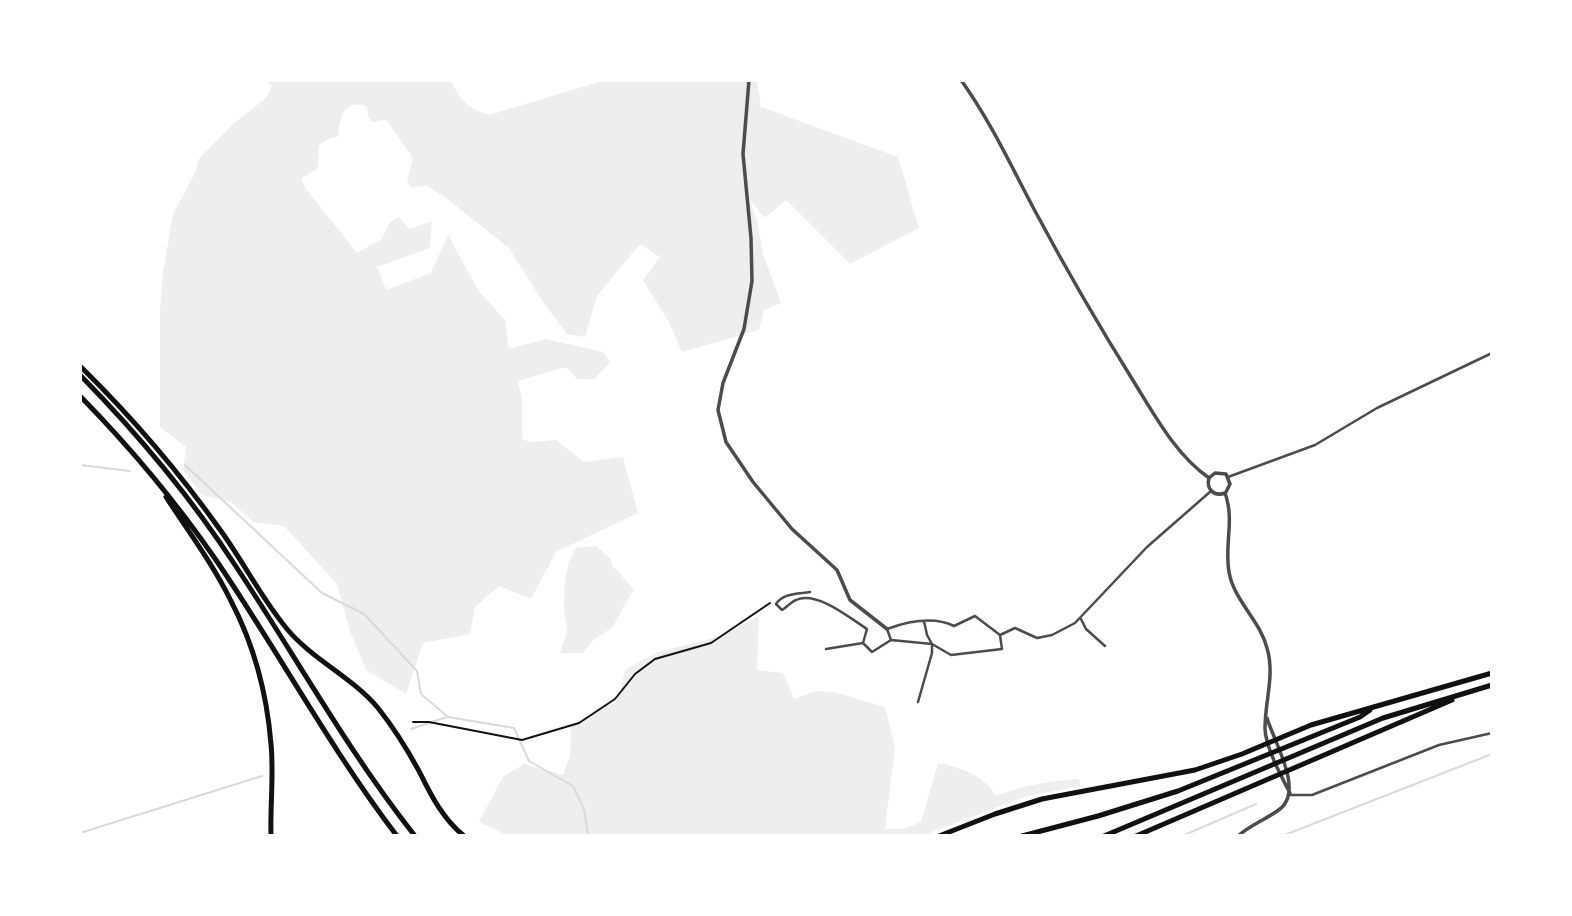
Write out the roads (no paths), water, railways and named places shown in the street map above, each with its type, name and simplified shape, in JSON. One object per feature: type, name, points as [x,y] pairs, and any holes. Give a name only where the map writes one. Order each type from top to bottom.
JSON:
[{"type":"highway","points":[[80,366],[130,417],[192,493],[285,627],[304,648],[365,693],[377,707],[403,742],[438,808],[450,824],[464,835]]},
{"type":"highway","points":[[80,375],[164,468],[209,527],[354,754],[415,835]]},
{"type":"highway","points":[[80,396],[154,479],[215,559],[328,738],[397,835]]},
{"type":"highway","points":[[154,479],[222,584],[250,645],[266,705],[271,746],[271,835]]},
{"type":"highway","points":[[939,835],[1021,805],[1195,770],[1311,725],[1492,673]]},
{"type":"highway","points":[[1104,835],[1383,718],[1492,685]]},
{"type":"highway","points":[[1136,835],[1474,691]]},
{"type":"highway","points":[[1022,835],[1155,799],[1282,750],[1360,717],[1373,707]]},
{"type":"street","points":[[749,80],[743,154],[752,281],[744,329],[723,383],[718,410],[726,442],[753,482],[792,529],[837,570],[850,600],[887,629],[891,640]]},
{"type":"street","points":[[961,80],[984,111],[1083,301],[1145,401],[1186,459],[1209,478]]},
{"type":"street","points":[[1228,477],[1315,444],[1377,408],[1492,353]]},
{"type":"street","points":[[1209,478],[1219,472],[1228,477],[1230,484],[1225,493],[1231,513],[1227,549],[1231,582],[1262,634],[1268,651],[1271,670],[1266,736],[1290,794]]},
{"type":"street","points":[[1209,478],[1211,491],[1225,493]]},
{"type":"street","points":[[1000,635],[1015,628],[1037,638],[1052,635],[1081,618],[1130,564],[1211,491]]},
{"type":"street","points":[[810,592],[789,595],[776,604],[782,610],[797,599],[807,597],[827,604],[867,629],[863,643]]},
{"type":"street","points":[[887,629],[910,621],[924,621],[944,621],[954,626],[975,616],[1000,635],[1002,649],[951,655],[932,643],[924,621]]},
{"type":"street","points":[[1081,618],[1086,629],[1105,646]]},
{"type":"street","points":[[863,643],[872,652],[891,640],[932,643]]},
{"type":"street","points":[[826,649],[863,643]]},
{"type":"street","points":[[918,702],[932,653],[932,643]]},
{"type":"street","points":[[1290,794],[1312,795],[1439,745],[1492,733]]},
{"type":"street","points":[[1238,835],[1279,810],[1290,794]]},
{"type":"waterway","points":[[80,465],[130,471]]},
{"type":"waterway","points":[[185,465],[322,593],[364,614],[417,671],[421,694],[448,717],[514,728],[529,761],[573,786],[584,809],[588,836]]},
{"type":"waterway","points":[[411,729],[447,717]]},
{"type":"waterway","points":[[1282,836],[1492,754]]},
{"type":"waterway","points":[[80,833],[262,776]]},
{"type":"waterway","points":[[1182,836],[1256,804]]}]
